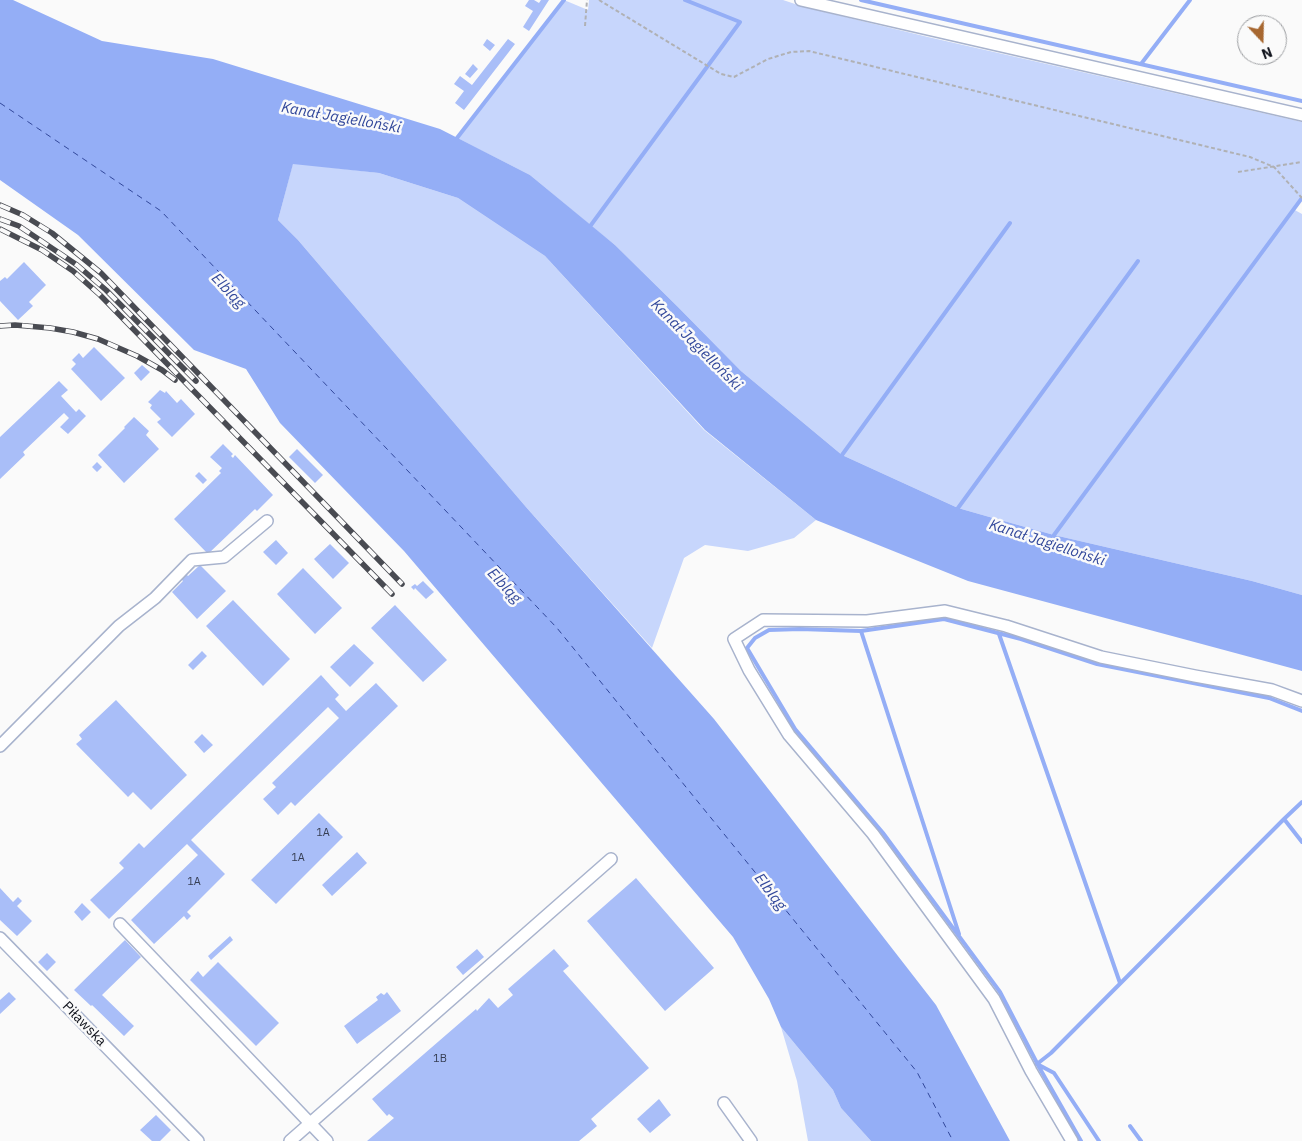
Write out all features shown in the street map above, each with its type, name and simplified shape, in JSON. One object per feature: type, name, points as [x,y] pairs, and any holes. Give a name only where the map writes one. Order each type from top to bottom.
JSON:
[{"type":"street","points":[[801,0],[1302,115]]},
{"type":"street","points":[[0,746],[120,626],[154,598],[192,560],[224,557],[267,521]]},
{"type":"street","points":[[1072,1141],[1031,1071],[994,999],[873,834],[788,735],[749,670],[734,639],[763,620],[867,621],[945,612],[1006,626],[1101,657],[1272,690],[1302,701]]},
{"type":"street","points":[[290,1141],[612,859]]},
{"type":"street","points":[[120,924],[327,1141]]},
{"type":"street","name":"Piławska","points":[[0,938],[198,1141]]},
{"type":"street","points":[[724,1103],[751,1141]]},
{"type":"path","points":[[585,26],[587,0]]},
{"type":"path","points":[[599,0],[721,74],[734,77],[768,59],[791,52],[809,51],[1250,157],[1274,167],[1302,198]]},
{"type":"path","points":[[1238,172],[1302,162]]},
{"type":"shaded area","points":[[564,0],[588,10],[589,0],[783,0],[804,7],[928,37],[1302,122],[1302,198],[1293,209],[1302,214],[1302,595],[1252,581],[1054,535],[958,508],[842,455],[741,371],[615,245],[530,175],[457,138]]},
{"type":"shaded area","points":[[293,163],[379,173],[458,198],[545,256],[704,430],[816,520],[794,538],[748,551],[705,545],[684,558],[652,648],[526,507],[298,240],[278,220]]},
{"type":"shaded area","points":[[781,1027],[833,1090],[841,1108],[871,1141],[808,1141],[797,1081]]},
{"type":"water","points":[[0,0],[13,0],[102,41],[213,59],[440,129],[530,175],[615,245],[741,371],[842,455],[958,508],[1054,535],[1252,581],[1302,595],[1302,671],[968,581],[816,520],[705,430],[545,256],[458,198],[379,173],[293,164],[278,220],[298,240],[526,507],[714,719],[936,1005],[1010,1141],[871,1141],[841,1108],[833,1090],[781,1027],[769,999],[733,937],[404,551],[280,423],[246,369],[194,350],[78,235],[0,180]]},
{"type":"building","points":[[529,0],[539,3],[541,0],[549,0],[529,31],[523,27],[533,11],[525,6]]},
{"type":"building","points":[[487,39],[495,45],[490,51],[483,45]]},
{"type":"building","points":[[508,39],[515,44],[464,110],[455,103],[464,91],[454,84],[460,76],[472,85]]},
{"type":"building","points":[[473,64],[478,69],[470,78],[465,74]]},
{"type":"building","points":[[24,262],[46,285],[29,302],[33,306],[18,320],[0,301],[0,281],[5,277],[7,279]]},
{"type":"building","points":[[94,347],[125,378],[101,401],[71,369],[76,364],[72,360],[79,353],[83,358]]},
{"type":"building","points":[[142,365],[150,372],[141,381],[134,373]]},
{"type":"building","points":[[59,381],[68,390],[61,396],[76,412],[79,409],[86,416],[68,434],[60,427],[69,418],[64,413],[23,452],[25,455],[0,479],[0,437]]},
{"type":"building","points":[[160,390],[165,393],[166,391],[177,403],[181,399],[195,414],[172,437],[157,422],[161,419],[150,408],[152,405],[148,402]]},
{"type":"building","points":[[134,417],[149,431],[146,435],[159,449],[124,483],[98,455]]},
{"type":"building","points":[[223,444],[233,454],[231,456],[233,458],[235,455],[273,495],[257,511],[255,509],[208,554],[174,519],[221,473],[219,471],[222,468],[210,457]]},
{"type":"building","points":[[297,449],[323,475],[315,483],[289,457]]},
{"type":"building","points":[[97,462],[102,467],[97,472],[92,467]]},
{"type":"building","points":[[199,472],[207,480],[203,484],[195,476]]},
{"type":"building","points":[[276,540],[288,553],[276,565],[263,552]]},
{"type":"building","points":[[330,544],[349,563],[333,579],[314,559]]},
{"type":"building","points":[[200,565],[226,591],[197,619],[172,592],[183,581],[181,579],[186,574],[188,576]]},
{"type":"building","points":[[303,568],[342,608],[315,634],[277,594]]},
{"type":"building","points":[[423,581],[434,592],[426,599],[415,588],[414,590],[411,587],[415,584],[417,586]]},
{"type":"building","points":[[233,600],[290,659],[263,686],[206,626]]},
{"type":"building","points":[[395,605],[447,660],[423,682],[371,628]]},
{"type":"building","points":[[354,644],[374,663],[350,687],[330,667]]},
{"type":"building","points":[[202,651],[207,656],[193,670],[188,665]]},
{"type":"building","points":[[321,675],[339,695],[335,699],[346,711],[376,683],[398,706],[295,806],[291,802],[278,815],[263,799],[276,787],[272,783],[339,718],[328,707],[191,840],[225,874],[187,912],[191,916],[187,920],[184,916],[154,944],[131,920],[198,855],[187,844],[109,919],[90,900],[124,868],[119,863],[139,843],[144,848]]},
{"type":"building","points":[[116,700],[187,775],[151,810],[133,792],[128,797],[76,744],[82,739],[79,735]]},
{"type":"building","points":[[202,734],[213,745],[204,753],[194,742]]},
{"type":"building","points":[[319,813],[343,837],[276,904],[251,880]]},
{"type":"building","points":[[357,852],[367,863],[332,896],[322,885]]},
{"type":"building","points":[[636,878],[714,968],[665,1011],[587,921]]},
{"type":"building","points":[[0,888],[13,902],[18,897],[22,901],[17,906],[32,921],[17,936],[0,920]]},
{"type":"building","points":[[82,903],[91,912],[82,921],[74,912]]},
{"type":"building","points":[[230,936],[233,940],[211,960],[208,956]]},
{"type":"building","points":[[125,940],[141,957],[102,995],[134,1026],[124,1036],[74,990]]},
{"type":"building","points":[[477,949],[484,957],[463,975],[456,967]]},
{"type":"building","points":[[554,949],[569,966],[563,971],[649,1068],[591,1119],[597,1126],[579,1141],[367,1141],[394,1118],[389,1114],[387,1116],[372,1099],[476,1009],[477,1011],[489,998],[498,1008],[513,995],[508,989]]},
{"type":"building","points":[[47,953],[56,962],[47,971],[38,962]]},
{"type":"building","points":[[218,962],[279,1023],[256,1046],[190,980],[198,971],[203,977]]},
{"type":"building","points":[[9,992],[16,999],[0,1014],[0,1000]]},
{"type":"building","points":[[387,992],[401,1011],[357,1044],[344,1026],[378,1000],[376,997],[381,993],[384,995]]},
{"type":"building","points":[[659,1099],[671,1115],[650,1133],[637,1119]]},
{"type":"building","points":[[156,1115],[171,1130],[160,1141],[152,1141],[140,1130]]},
{"type":"waterway","points":[[457,138],[564,0]]},
{"type":"waterway","points":[[591,225],[740,22],[685,0]]},
{"type":"waterway","points":[[861,0],[1302,101]]},
{"type":"waterway","points":[[1141,64],[1190,0]]},
{"type":"waterway","name":"Kanał Jagielloński","points":[[1054,535],[1302,198]]},
{"type":"waterway","points":[[842,455],[1010,223]]},
{"type":"waterway","points":[[958,508],[1138,261]]},
{"type":"waterway","points":[[1081,1141],[1039,1067],[1000,992],[883,833],[795,729],[747,648],[755,638],[769,630],[861,631],[944,619],[1021,639],[1097,664],[1269,698],[1302,711]]},
{"type":"waterway","points":[[861,631],[959,934]]},
{"type":"waterway","points":[[999,634],[1120,983]]},
{"type":"waterway","points":[[1284,819],[1302,802]]},
{"type":"waterway","points":[[1099,1141],[1054,1073],[1037,1064],[1051,1053],[1284,819],[1302,842]]},
{"type":"waterway","points":[[1130,1126],[1141,1141]]},
{"type":"ferry route","points":[[0,103],[161,211],[557,628],[917,1072],[953,1141]]},
{"type":"railway","points":[[0,205],[23,215],[52,233],[101,273],[402,584]]},
{"type":"railway","points":[[0,219],[19,226],[77,265],[106,290],[196,381]]},
{"type":"railway","points":[[0,229],[42,250],[73,271],[100,295],[392,594]]},
{"type":"railway","points":[[0,326],[15,325],[50,328],[98,339],[137,356],[162,370],[175,380]]},
{"type":"water label","name":"Elbląg","points":[[228,291]]},
{"type":"water label","name":"Elbląg","points":[[504,586]]},
{"type":"water label","name":"Elbląg","points":[[770,892]]}]
